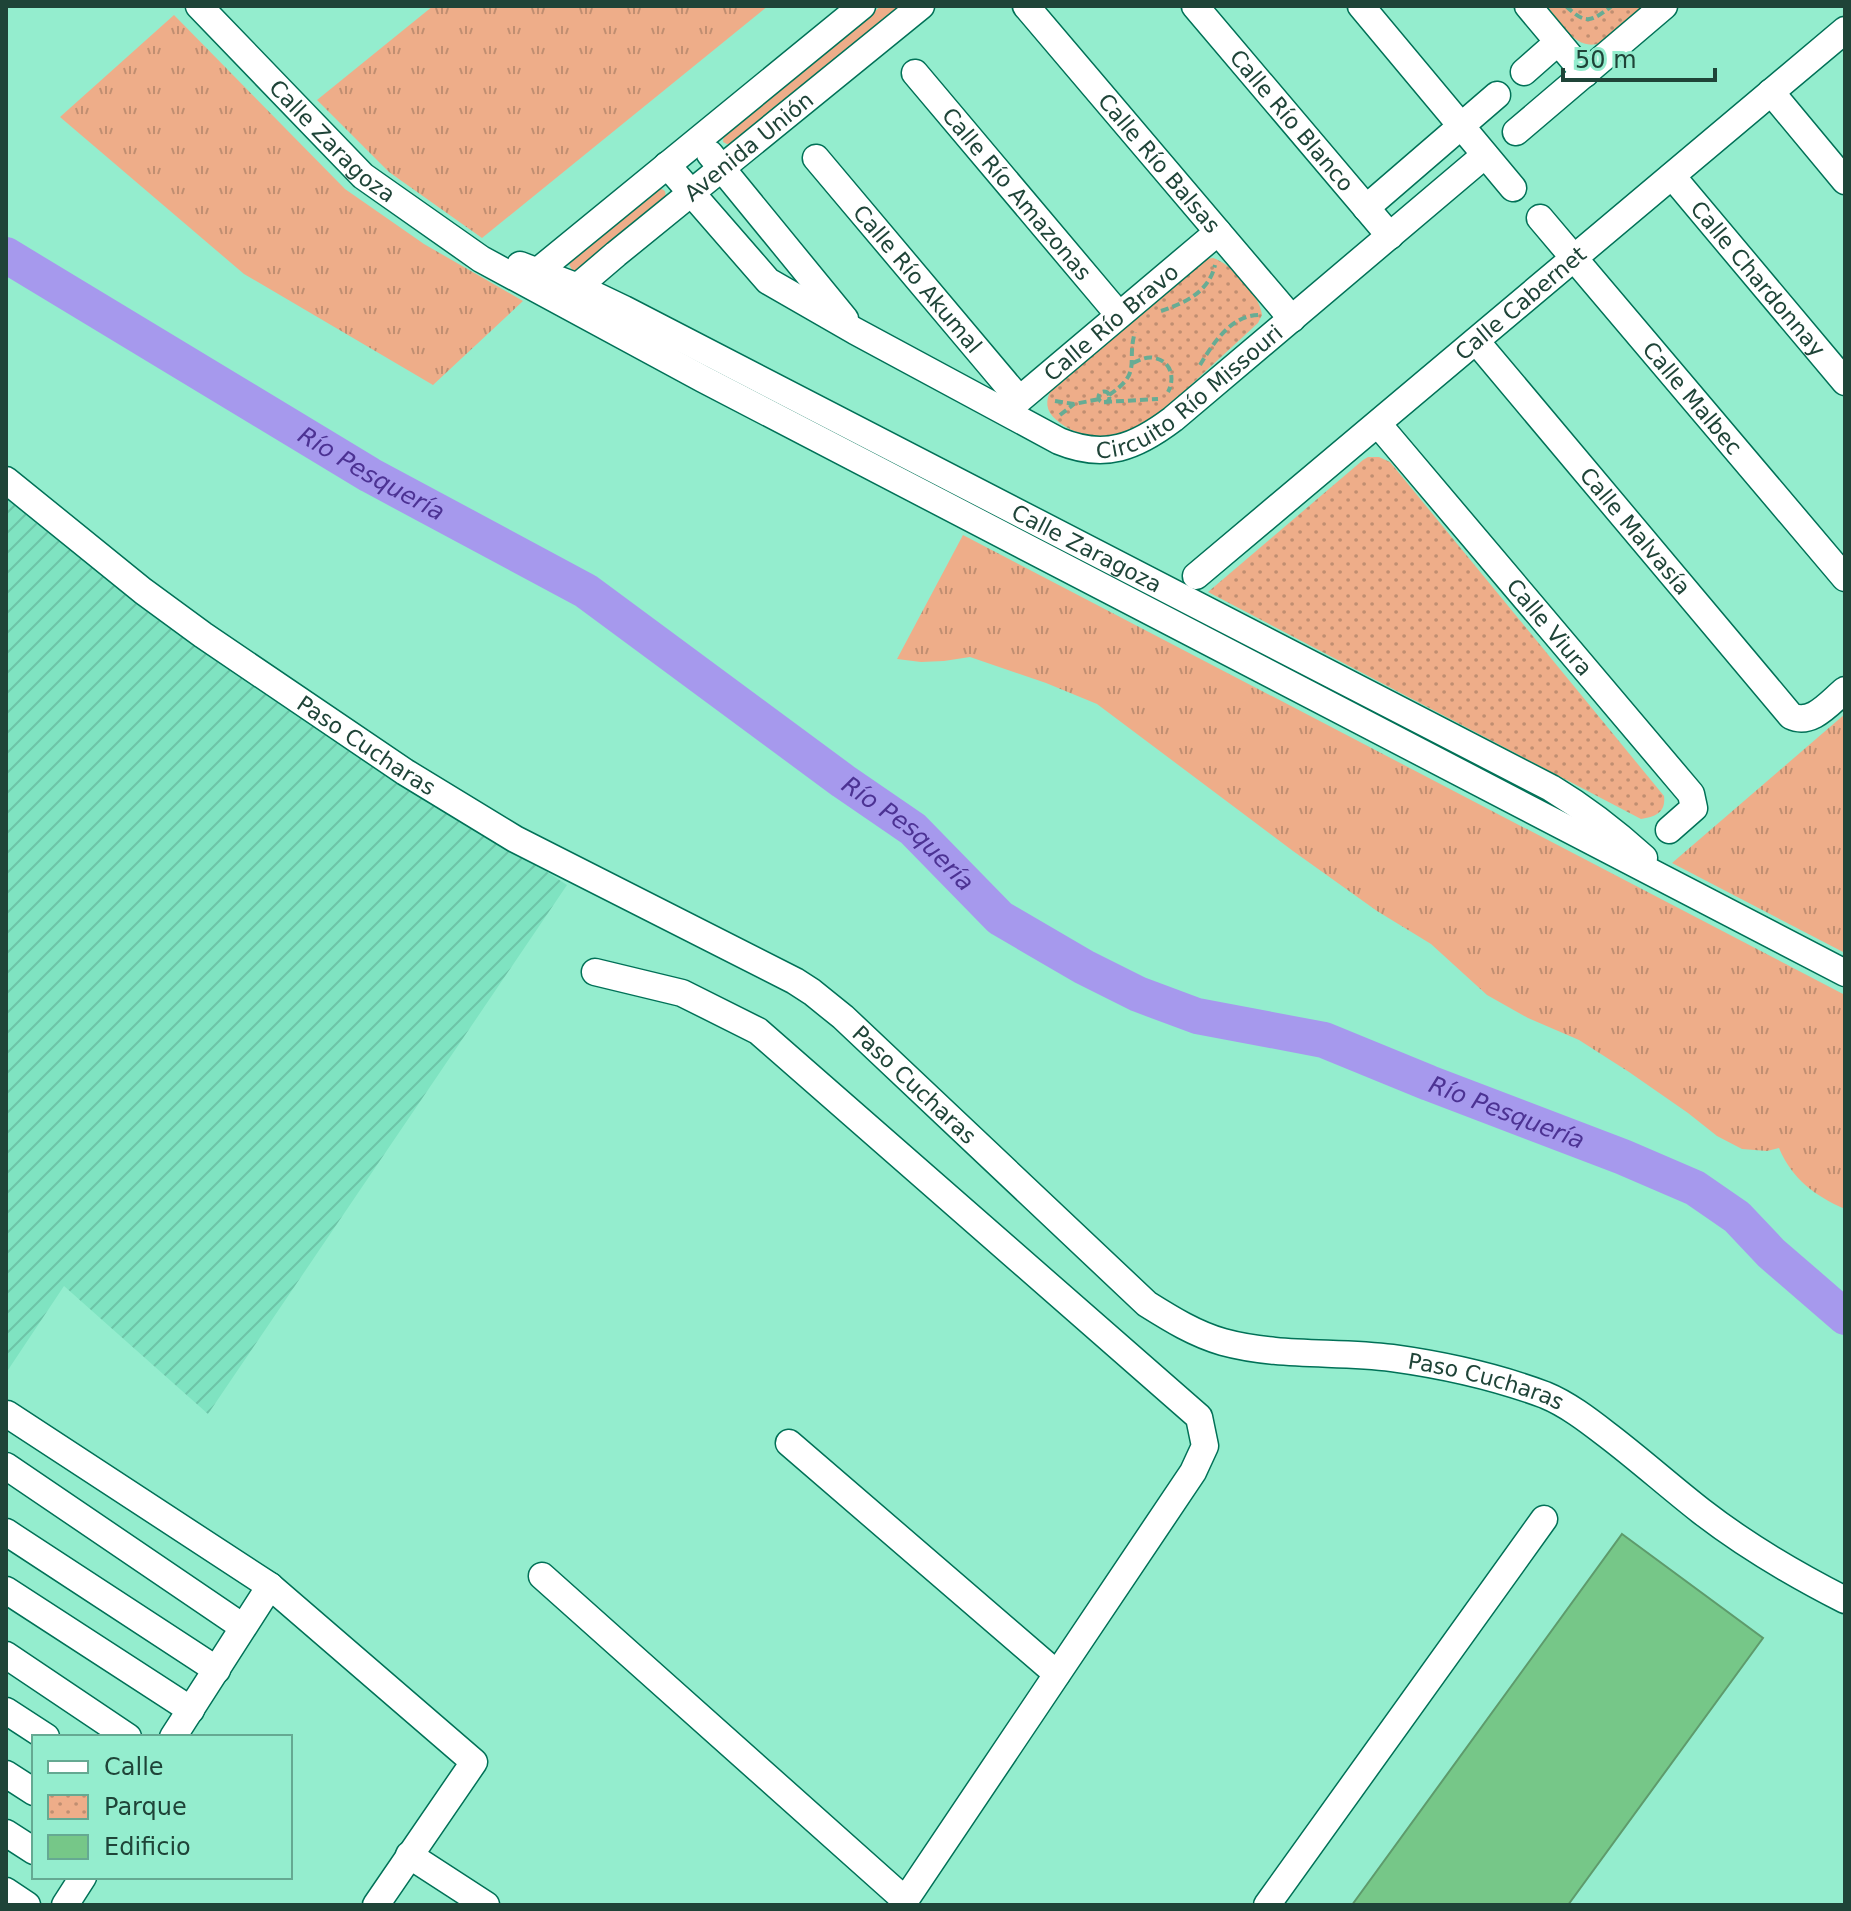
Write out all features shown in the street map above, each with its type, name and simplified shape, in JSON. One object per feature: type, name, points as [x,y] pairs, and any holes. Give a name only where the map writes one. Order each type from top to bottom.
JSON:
[{"type":"street","name":"Calle Zaragoza","points":[[199,6],[363,176],[481,259],[531,276],[569,295],[703,379],[1845,973]]},
{"type":"street","name":"Avenida Unión","points":[[531,276],[862,6]]},
{"type":"street","name":"Avenida Unión","points":[[569,295],[921,6]]},
{"type":"street","name":"Calle Río Balsas","points":[[1026,6],[1292,319]]},
{"type":"street","name":"Calle Río Blanco","points":[[1195,6],[1390,236]]},
{"type":"street","points":[[1361,6],[1513,188]]},
{"type":"street","points":[[1528,6],[1585,74]]},
{"type":"street","points":[[1516,132],[1664,6]]},
{"type":"street","name":"Calle Cabernet","points":[[1196,576],[1845,30]]},
{"type":"street","points":[[1524,72],[1558,42]]},
{"type":"street","name":"Calle Río Amazonas","points":[[915,73],[1128,322]]},
{"type":"street","points":[[1771,92],[1845,181]]},
{"type":"street","points":[[1366,208],[1497,95]]},
{"type":"street","name":"Circuito Río Missouri","points":[[698,140],[855,331]]},
{"type":"street","name":"Circuito Río Missouri","points":[[667,165],[768,281],[855,331],[1012,406],[1071,446],[1102,450],[1124,447],[1149,437],[1173,419],[1485,155]]},
{"type":"street","name":"Calle Río Akumal","points":[[816,158],[1012,406]]},
{"type":"street","name":"Calle Chardonnay","points":[[1672,176],[1845,382]]},
{"type":"street","name":"Calle Malbec","points":[[1540,218],[1845,578]]},
{"type":"street","name":"Calle Río Bravo","points":[[1012,406],[1128,322],[1218,232]]},
{"type":"street","points":[[616,254],[611,268],[611,282],[624,309]]},
{"type":"street","name":"Calle Zaragoza","points":[[569,295],[624,309],[1551,788],[1615,831],[1670,882]]},
{"type":"street","name":"Calle Malvasía","points":[[1476,341],[1783,707],[1796,719],[1809,718],[1845,690]]},
{"type":"street","name":"Calle Viura","points":[[1378,424],[1691,794],[1694,808],[1669,830]]},
{"type":"street","name":"Paso Cucharas","points":[[6,480],[193,628],[405,772],[515,839],[812,992],[843,1017],[1147,1304],[1198,1333],[1220,1341],[1283,1352],[1390,1358],[1495,1379],[1549,1397],[1596,1426],[1744,1543],[1845,1600]]},
{"type":"street","points":[[1153,613],[1165,589]]},
{"type":"street","points":[[542,1576],[903,1902],[1193,1472],[1205,1446],[1199,1417],[758,1031],[682,993],[595,972]]},
{"type":"street","points":[[7,1414],[270,1586],[474,1762],[409,1855],[380,1904]]},
{"type":"street","points":[[789,1443],[1057,1674]]},
{"type":"street","points":[[6,1466],[243,1627]]},
{"type":"street","points":[[1267,1905],[1544,1519]]},
{"type":"street","points":[[6,1532],[217,1670]]},
{"type":"street","points":[[174,1735],[270,1586]]},
{"type":"street","points":[[6,1590],[191,1710]]},
{"type":"street","points":[[6,1655],[125,1735]]},
{"type":"street","points":[[6,1711],[43,1735]]},
{"type":"street","points":[[6,1774],[32,1791]]},
{"type":"street","points":[[6,1833],[32,1850]]},
{"type":"street","points":[[409,1855],[486,1905]]},
{"type":"street","points":[[65,1905],[78,1879]]},
{"type":"street","points":[[6,1891],[27,1905]]},
{"type":"path","points":[[1566,6],[1582,19],[1592,19],[1612,6]]},
{"type":"path","points":[[1157,312],[1187,302],[1206,286],[1217,259]]},
{"type":"path","points":[[1102,400],[1109,400],[1109,395],[1128,379],[1133,363],[1128,322]]},
{"type":"path","points":[[1048,399],[1074,404],[1102,400],[1157,400],[1165,396],[1172,378],[1170,369],[1159,359],[1150,357],[1133,363]]},
{"type":"path","points":[[1172,378],[1183,378]]},
{"type":"path","points":[[1102,400],[1099,396],[1102,392],[1109,395]]},
{"type":"path","points":[[1054,415],[1056,418],[1074,404]]},
{"type":"shaded area","points":[[6,488],[157,615],[567,885],[208,1414],[64,1286],[6,1373]]},
{"type":"green space","points":[[433,6],[768,6],[482,238],[389,172],[317,100]]},
{"type":"green space","points":[[881,6],[901,6],[732,143],[723,142],[724,134]]},
{"type":"green space","points":[[1547,6],[1644,6],[1600,43],[1591,45],[1569,34]]},
{"type":"green space","points":[[174,15],[345,189],[424,244],[523,301],[433,385],[244,274],[60,117]]},
{"type":"green space","points":[[660,188],[665,191],[666,198],[579,270],[572,270],[571,261]]},
{"type":"green space","points":[[1213,258],[1228,266],[1251,290],[1262,315],[1258,323],[1162,412],[1135,431],[1117,437],[1091,436],[1056,420],[1047,405],[1050,392],[1206,259]]},
{"type":"green space","points":[[1368,457],[1379,457],[1390,462],[1664,796],[1659,813],[1641,819],[1208,592]]},
{"type":"green space","points":[[963,535],[1845,995],[1845,1209],[1806,1185],[1791,1169],[1779,1148],[1767,1151],[1742,1149],[1717,1136],[1579,1040],[1528,1018],[1487,995],[1431,944],[1377,911],[1293,851],[1097,704],[970,657],[921,662],[897,659]]},
{"type":"green space","points":[[1845,714],[1845,953],[1672,863]]},
{"type":"building","points":[[1622,1534],[1763,1638],[1568,1905],[1352,1905]]},
{"type":"waterway","name":"Río Pesquería","points":[[6,255],[370,475],[586,591],[913,829],[1000,918],[1084,967],[1138,994],[1197,1016],[1324,1040],[1695,1188],[1737,1217],[1771,1253],[1845,1317]]}]
